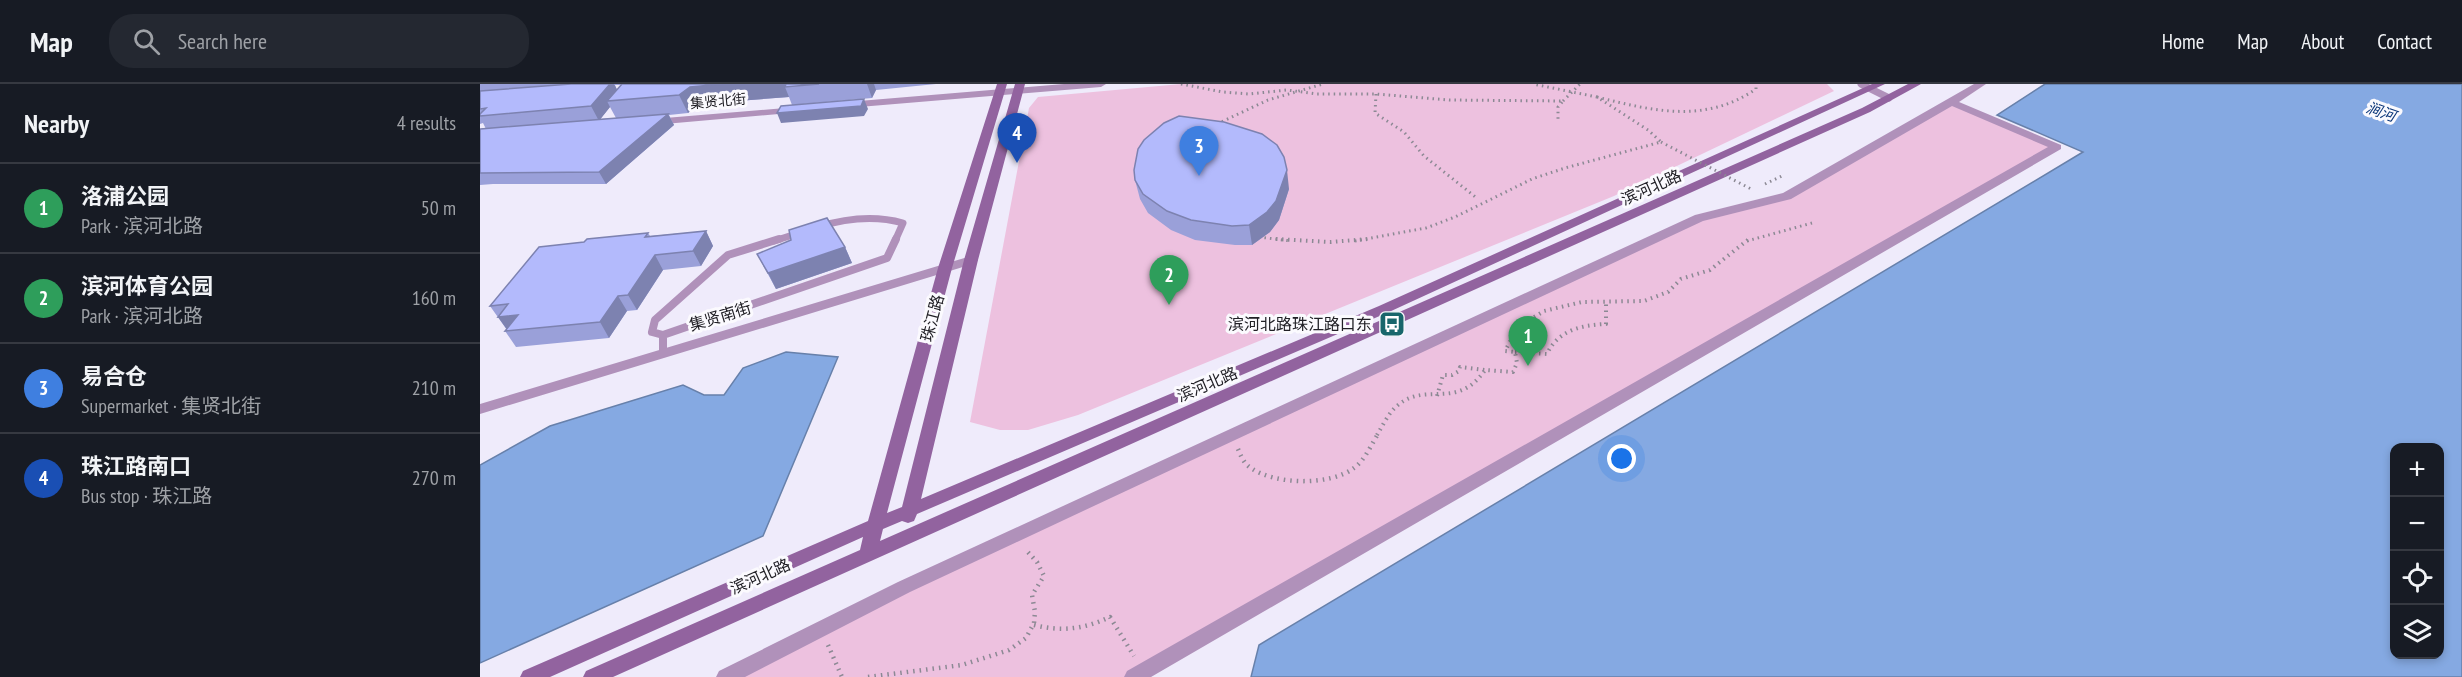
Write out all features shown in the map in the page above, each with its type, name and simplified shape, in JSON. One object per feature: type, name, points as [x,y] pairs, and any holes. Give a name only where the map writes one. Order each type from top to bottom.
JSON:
[{"type":"main road","name":"滨河北路","points":[[593,677],[1916,84]]},
{"type":"main road","name":"滨河北路","points":[[530,677],[875,525],[1384,309],[1870,86]]},
{"type":"main road","name":"珠江路","points":[[868,553],[945,267],[1000,88]]},
{"type":"main road","name":"珠江路","points":[[903,537],[971,260],[1019,88]]},
{"type":"street","points":[[836,106],[1000,88],[1101,84]]},
{"type":"street","points":[[726,677],[1015,536],[1699,218],[1787,196],[1981,84]]},
{"type":"street","points":[[1139,674],[2057,147],[1951,102]]},
{"type":"street","name":"集贤北街","points":[[638,123],[813,108]]},
{"type":"street","name":"集贤南街","points":[[480,409],[971,260]]},
{"type":"lane","points":[[1870,86],[1889,98]]},
{"type":"lane","points":[[846,218],[887,218],[903,223],[887,258],[663,335],[652,333],[655,320],[728,255],[846,218]]},
{"type":"lane","points":[[663,335],[663,352]]},
{"type":"path","points":[[1181,84],[1223,92],[1249,94],[1287,90],[1317,94],[1376,94],[1439,100],[1563,101]]},
{"type":"path","points":[[1210,128],[1246,108],[1274,97],[1323,84]]},
{"type":"path","points":[[1533,84],[1645,109],[1683,111],[1712,108],[1734,102],[1748,96],[1756,89],[1756,84]]},
{"type":"path","points":[[1558,122],[1558,107],[1580,84]]},
{"type":"path","points":[[1376,94],[1375,113],[1404,132],[1424,156],[1478,199]]},
{"type":"path","points":[[1597,97],[1648,130],[1661,142],[1754,190]]},
{"type":"path","points":[[1256,237],[1330,243],[1378,237],[1420,228],[1447,220],[1502,192],[1556,170],[1639,151],[1661,142]]},
{"type":"path","points":[[1764,185],[1784,176]]},
{"type":"path","points":[[1606,301],[1606,324],[1585,326],[1558,336],[1550,345],[1547,354],[1505,351],[1509,339],[1518,327],[1532,317],[1563,305],[1606,301],[1629,303],[1656,297],[1668,292],[1681,279],[1721,264],[1749,239],[1812,224]]},
{"type":"path","points":[[1437,396],[1443,375],[1452,375],[1459,371],[1460,367],[1513,372],[1516,363],[1515,352]]},
{"type":"path","points":[[1236,433],[1238,451],[1249,467],[1268,476],[1291,481],[1336,477],[1355,467],[1399,403],[1414,398],[1455,393],[1474,386],[1485,370]]},
{"type":"path","points":[[868,677],[958,666],[1000,656],[1014,648],[1034,625],[1036,610],[1032,595],[1044,576],[1037,562],[1015,536]]},
{"type":"path","points":[[1034,625],[1046,629],[1086,629],[1110,617],[1139,674]]},
{"type":"path","points":[[821,629],[842,677]]},
{"type":"shaded area","points":[[1181,84],[1827,84],[1834,91],[1614,196],[1078,415],[1028,430],[1000,430],[970,422],[1029,108],[1038,97]]},
{"type":"shaded area","points":[[1951,102],[2057,147],[1134,677],[726,677],[1699,218],[1787,196]]},
{"type":"water","name":"涧河","points":[[2045,84],[2462,84],[2462,677],[1251,677],[1259,645],[2083,152],[1997,115]]},
{"type":"water","points":[[786,352],[838,357],[763,536],[480,663],[480,465],[550,426],[683,385],[704,395],[724,395],[743,368]]},
{"type":"building","points":[[571,84],[610,84],[591,106],[480,116],[486,108],[480,109],[480,91]]},
{"type":"building","points":[[622,84],[722,84],[690,87],[679,95],[607,101]]},
{"type":"building","points":[[786,84],[819,84],[785,87]]},
{"type":"building","points":[[864,99],[861,106],[777,113],[781,106]]},
{"type":"building","points":[[668,114],[599,172],[480,173],[480,129]]},
{"type":"building","points":[[1179,116],[1224,122],[1262,134],[1277,145],[1284,157],[1287,170],[1276,201],[1267,212],[1249,225],[1232,226],[1191,220],[1167,211],[1143,194],[1135,180],[1134,170],[1138,149],[1144,140],[1164,123]]},
{"type":"building","points":[[827,218],[845,247],[768,273],[757,254],[791,240],[789,230]]},
{"type":"building","points":[[706,231],[693,251],[655,255],[628,295],[618,296],[600,322],[505,331],[518,315],[498,317],[508,304],[490,306],[539,247],[584,242],[587,239],[648,233],[645,237]]},
{"type":"place","name":"珠江路南口","points":[[1017,163]]},
{"type":"place","name":"易合仓","points":[[1199,176]]},
{"type":"place","name":"滨河体育公园","points":[[1169,305]]},
{"type":"place","name":"滨河北路珠江路口东","points":[[1392,324]]},
{"type":"place","name":"洛浦公园","points":[[1528,366]]}]
